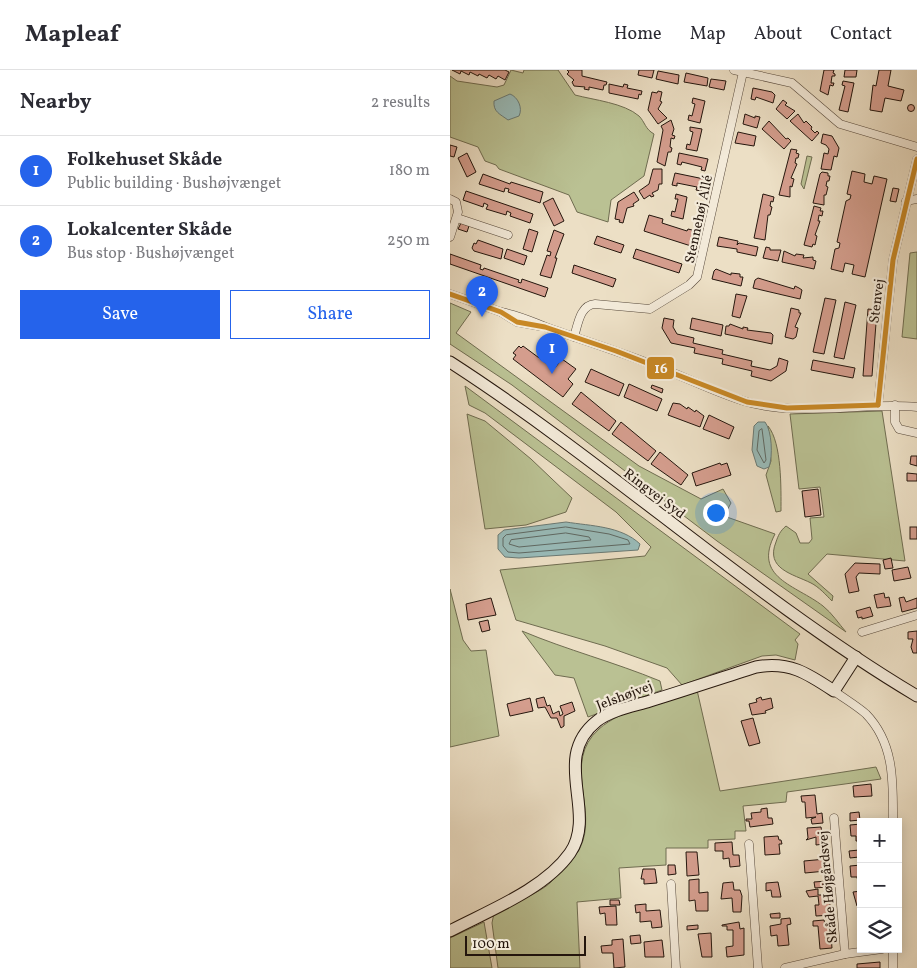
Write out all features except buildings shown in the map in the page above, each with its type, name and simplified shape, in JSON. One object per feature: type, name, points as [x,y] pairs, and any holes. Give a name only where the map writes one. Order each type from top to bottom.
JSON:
[{"type":"street","points":[[734,70],[792,83],[840,124],[917,146]]},
{"type":"street","name":"Stennehøj Allé","points":[[574,337],[583,310],[587,306],[596,304],[650,309],[689,285],[698,277],[743,72]]},
{"type":"street","name":"Stenvej","points":[[878,405],[888,294],[906,201],[917,160]]},
{"type":"street","points":[[450,199],[458,205],[450,237]]},
{"type":"street","points":[[906,201],[917,199]]},
{"type":"street","points":[[456,218],[508,235]]},
{"type":"street","points":[[450,294],[501,312],[517,322],[545,327],[643,361],[722,393],[759,405],[794,408],[878,405],[917,407]]},
{"type":"street","name":"Ringvej Syd","points":[[450,362],[556,436],[700,545],[856,657],[917,696]]},
{"type":"street","points":[[895,405],[895,422],[899,429],[917,434]]},
{"type":"street","points":[[862,632],[917,615]]},
{"type":"street","points":[[856,657],[834,691],[866,714],[885,743],[890,755],[893,779],[893,818]]},
{"type":"street","name":"Jelshøjvej","points":[[450,931],[533,886],[548,876],[571,852],[578,828],[574,759],[584,735],[598,721],[620,710],[756,667],[774,664],[804,672],[834,691]]},
{"type":"street","name":"Skåde Højgårdsvej","points":[[834,818],[844,954]]},
{"type":"street","points":[[749,844],[758,968]]},
{"type":"street","points":[[671,884],[676,968]]},
{"type":"street","name":"Skåde Højgårdsvej","points":[[785,968],[807,965],[844,954],[857,952]]},
{"type":"street","points":[[893,953],[893,968]]},
{"type":"green space","points":[[511,70],[523,73],[524,70],[558,70],[575,95],[608,102],[625,108],[639,116],[654,134],[644,176],[611,200],[608,222],[577,212],[569,195],[499,169],[496,165],[485,161],[478,147],[450,137],[450,76],[457,81],[497,87],[504,85]]},
{"type":"green space","points":[[807,156],[812,157],[804,189],[801,184]]},
{"type":"green space","points":[[917,252],[917,339],[902,337],[910,253]]},
{"type":"green space","points":[[450,303],[471,312],[456,333],[639,466],[701,499],[723,489],[731,503],[724,516],[775,534],[769,549],[769,561],[773,571],[790,586],[823,606],[846,632],[717,541],[512,385],[450,344]]},
{"type":"green space","points":[[465,386],[800,634],[795,640],[798,644],[795,660],[776,655],[762,656],[682,685],[667,668],[605,646],[516,620],[500,570],[645,556],[651,547],[616,512],[485,413],[469,405]]},
{"type":"green space","points":[[882,411],[905,561],[827,554],[808,574],[833,596],[832,601],[814,585],[783,569],[774,559],[777,540],[786,526],[796,533],[800,543],[809,543],[812,539],[810,518],[824,517],[820,487],[799,489],[790,414]]},
{"type":"green space","points":[[467,414],[485,421],[531,459],[572,498],[566,512],[526,525],[485,529]]},
{"type":"green space","points":[[768,426],[776,443],[780,467],[781,511],[776,512],[766,475],[771,461]]},
{"type":"green space","points":[[450,589],[463,640],[471,651],[486,650],[499,736],[450,747]]},
{"type":"green space","points":[[522,631],[660,681],[662,690],[588,717],[574,678],[555,675]]},
{"type":"green space","points":[[697,690],[720,791],[876,767],[881,779],[787,792],[786,802],[743,806],[746,831],[735,831],[735,839],[708,840],[708,848],[666,848],[666,865],[619,868],[621,898],[577,902],[580,968],[498,968],[492,923],[494,913],[532,895],[546,886],[580,848],[585,833],[586,818],[581,772],[588,742],[599,729],[620,716]]},
{"type":"green space","points":[[484,922],[492,968],[450,968],[450,938]]},
{"type":"water","points":[[510,94],[517,100],[520,106],[520,113],[519,116],[508,120],[496,110],[494,101]]},
{"type":"water","points":[[758,422],[765,422],[770,437],[770,462],[769,467],[764,469],[757,466],[752,450],[754,426]]},
{"type":"water","points":[[566,522],[615,530],[640,544],[638,550],[519,558],[505,557],[498,549],[498,535],[504,530]]},
{"type":"transit line","name":"16","points":[[878,405],[893,260],[917,159]]},
{"type":"transit line","name":"16","points":[[450,294],[501,312],[517,322],[545,327],[616,351],[747,402],[787,408],[878,405]]},
{"type":"place","name":"Lokalcenter Skåde","points":[[482,317]]},
{"type":"place","name":"Folkehuset Skåde","points":[[552,374]]}]
